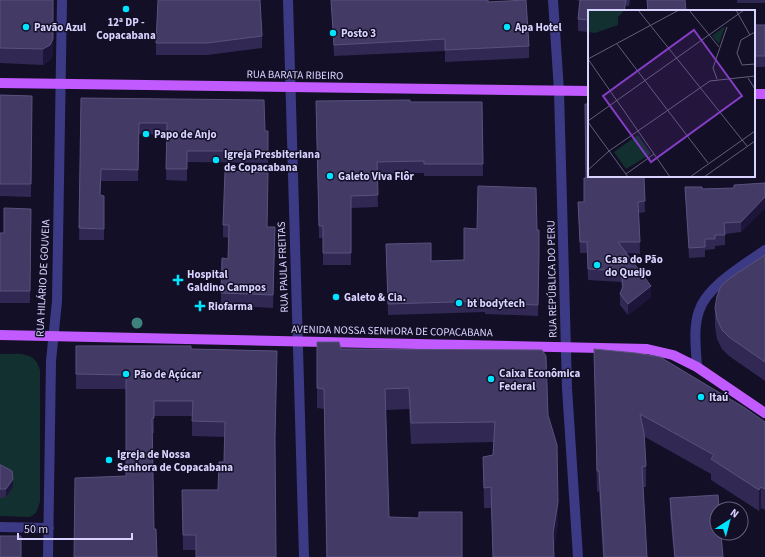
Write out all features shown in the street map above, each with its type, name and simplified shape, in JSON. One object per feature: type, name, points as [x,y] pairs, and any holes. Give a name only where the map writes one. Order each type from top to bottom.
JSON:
[{"type":"main road","name":"RUA BARATA RIBEIRO","points":[[0,83],[588,91]]},
{"type":"main road","name":"AVENIDA NOSSA SENHORA DE COPACABANA","points":[[0,334],[647,349],[672,355],[697,366],[765,413]]},
{"type":"street","name":"RUA HILÁRIO DE GOUVEIA","points":[[48,557],[53,335],[57,300],[62,0]]},
{"type":"street","name":"RUA PAULA FREITAS","points":[[288,0],[304,557]]},
{"type":"street","name":"RUA REPÚBLICA DO PERU","points":[[554,0],[559,91],[566,347],[578,557]]},
{"type":"street","points":[[697,366],[696,324],[698,312],[704,300],[714,288],[765,250]]},
{"type":"street","points":[[0,527],[49,528]]},
{"type":"green space","points":[[0,354],[24,354],[30,356],[38,364],[40,370],[40,502],[36,513],[30,517],[0,516]]},
{"type":"building","name":"Pavão Azul","points":[[0,0],[53,0],[53,39],[50,45],[43,49],[0,48]]},
{"type":"building","points":[[158,0],[260,0],[262,36],[207,43],[156,43]]},
{"type":"building","points":[[331,0],[488,0],[488,2],[526,0],[529,46],[445,50],[445,39],[334,45]]},
{"type":"building","points":[[580,0],[626,0],[624,10],[588,10],[588,20],[578,19]]},
{"type":"building","points":[[647,0],[685,0],[686,10],[648,10]]},
{"type":"building","points":[[755,25],[765,25],[765,56],[755,56]]},
{"type":"building","points":[[0,95],[32,96],[31,184],[0,184]]},
{"type":"building","points":[[81,98],[264,100],[265,131],[268,131],[268,151],[187,151],[187,169],[166,169],[167,123],[139,123],[138,170],[101,169],[100,195],[104,196],[104,229],[79,228]]},
{"type":"building","points":[[410,100],[410,102],[482,102],[483,164],[424,164],[424,161],[377,162],[378,195],[351,196],[351,253],[323,253],[323,226],[319,226],[316,101]]},
{"type":"building","points":[[585,104],[588,104],[588,177],[644,177],[645,201],[638,202],[640,242],[618,242],[651,286],[628,304],[620,294],[623,286],[621,271],[588,269],[587,242],[580,242],[578,202],[584,202],[584,178],[586,178]]},
{"type":"building","points":[[225,171],[268,173],[267,227],[275,227],[273,295],[221,293],[222,258],[228,259],[229,225],[223,225]]},
{"type":"building","points":[[765,183],[765,197],[741,222],[724,223],[725,235],[715,235],[715,239],[705,239],[705,247],[689,248],[685,187],[702,187],[702,189],[734,188],[734,185]]},
{"type":"building","points":[[478,186],[536,188],[537,230],[539,230],[538,305],[485,303],[485,301],[388,304],[386,244],[431,243],[431,261],[464,260],[464,228],[477,229]]},
{"type":"building","points":[[4,208],[31,209],[30,291],[0,291],[0,233],[4,233]]},
{"type":"building","points":[[765,255],[765,362],[729,337],[722,330],[717,319],[715,308],[717,296],[721,286],[730,278]]},
{"type":"building","points":[[317,342],[339,342],[341,349],[542,350],[546,356],[548,415],[557,445],[558,502],[553,533],[554,557],[493,557],[491,487],[484,488],[483,457],[493,455],[495,422],[411,423],[409,388],[385,389],[389,517],[419,518],[419,512],[462,512],[462,557],[327,557],[324,389],[317,388]]},
{"type":"building","points":[[76,346],[191,346],[191,349],[277,351],[275,438],[276,557],[196,557],[196,535],[183,535],[182,490],[218,490],[219,462],[224,462],[225,422],[192,421],[193,401],[154,401],[154,418],[152,418],[154,529],[156,529],[157,557],[74,557],[75,478],[126,476],[126,375],[76,374]]},
{"type":"building","points":[[594,349],[660,357],[745,408],[765,422],[765,489],[761,487],[759,490],[711,459],[714,455],[640,414],[644,433],[646,466],[642,467],[647,557],[604,557],[599,471],[597,471]]},
{"type":"building","points":[[0,465],[12,471],[13,479],[6,489],[0,489]]},
{"type":"building","points":[[718,495],[718,501],[709,501],[709,541],[722,541],[723,557],[675,557],[670,498]]},
{"type":"building","points":[[0,536],[21,536],[21,557],[0,557]]},
{"type":"place","name":"12ª DP - Copacabana","points":[[126,9]]},
{"type":"place","name":"Pavão Azul","points":[[26,27]]},
{"type":"place","name":"Apa Hotel","points":[[507,27]]},
{"type":"place","name":"Posto 3","points":[[333,33]]},
{"type":"place","name":"Papo de Anjo","points":[[146,134]]},
{"type":"place","name":"Igreja Presbiteriana de Copacabana","points":[[216,160]]},
{"type":"place","name":"Galeto Viva Flôr","points":[[330,176]]},
{"type":"place","name":"Casa do Pão do Queijo","points":[[597,265]]},
{"type":"place","name":"Hospital Galdino Campos","points":[[178,280]]},
{"type":"place","name":"Galeto & Cia.","points":[[336,297]]},
{"type":"place","name":"bt bodytech","points":[[459,303]]},
{"type":"place","name":"Riofarma","points":[[200,306]]},
{"type":"place","name":"Pão de Açúcar","points":[[126,374]]},
{"type":"place","name":"Caixa Econômica Federal","points":[[491,379]]},
{"type":"place","name":"Itaú","points":[[701,397]]},
{"type":"place","name":"Igreja de Nossa Senhora de Copacabana","points":[[109,460]]}]
